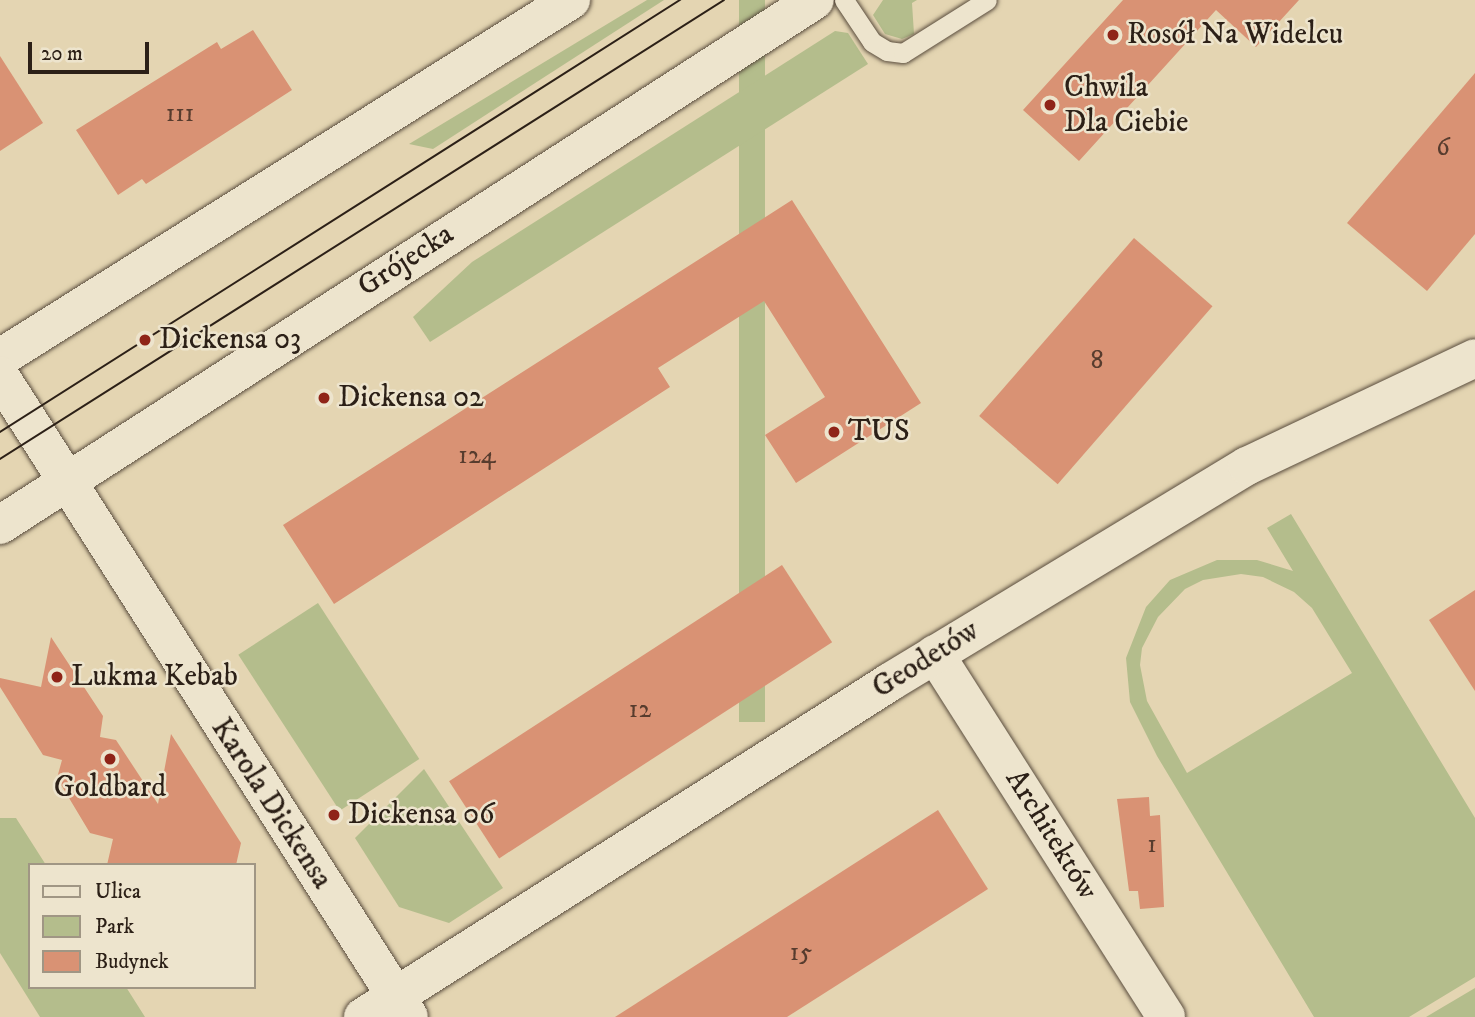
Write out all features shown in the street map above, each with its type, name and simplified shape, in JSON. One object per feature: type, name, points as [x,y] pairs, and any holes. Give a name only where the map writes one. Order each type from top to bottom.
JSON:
[{"type":"street","points":[[0,358],[571,0]]},
{"type":"street","name":"Grójecka","points":[[0,525],[815,0]]},
{"type":"street","name":"Geodetów","points":[[363,1017],[402,1006],[935,653],[1247,466],[1475,358]]},
{"type":"street","name":"Karola Dickensa","points":[[0,376],[402,1006]]},
{"type":"street","name":"Architektów","points":[[935,653],[1166,1017]]},
{"type":"lane","points":[[844,0],[872,42],[887,51],[903,53],[987,0]]},
{"type":"green space","points":[[647,0],[664,0],[433,149],[409,144]]},
{"type":"green space","points":[[739,0],[765,0],[765,722],[739,722]]},
{"type":"green space","points":[[883,0],[917,0],[912,3],[914,34],[902,39],[885,34],[873,15]]},
{"type":"green space","points":[[835,31],[848,33],[868,64],[430,342],[413,317],[472,262]]},
{"type":"green space","points":[[1291,514],[1475,818],[1475,977],[1409,1017],[1314,1017],[1157,756],[1130,702],[1126,658],[1146,607],[1170,580],[1217,560],[1257,560],[1293,571],[1267,528]],"holes":[[[1241,574],[1263,577],[1294,592],[1312,608],[1352,673],[1187,773],[1147,701],[1140,665],[1142,648],[1158,617],[1185,589],[1203,580]]]},
{"type":"green space","points":[[318,603],[419,759],[340,811],[238,655]]},
{"type":"green space","points":[[424,769],[503,888],[449,923],[399,907],[355,838]]},
{"type":"green space","points":[[0,818],[16,818],[45,863],[28,863],[28,989],[127,989],[145,1017],[40,1017],[0,953]]},
{"type":"green space","points":[[1475,988],[1475,1017],[1426,1017]]},
{"type":"building","points":[[1123,0],[1299,0],[1256,47],[1216,10],[1079,161],[1023,110]]},
{"type":"building","points":[[253,30],[292,90],[146,184],[142,179],[118,195],[76,130],[217,42],[221,49]]},
{"type":"building","points":[[0,56],[43,123],[0,151]]},
{"type":"building","points":[[1475,73],[1475,234],[1427,291],[1347,223]]},
{"type":"building","points":[[792,200],[921,403],[796,483],[765,435],[825,397],[764,301],[658,368],[670,387],[334,604],[283,525]]},
{"type":"building","points":[[1134,238],[1212,306],[1058,484],[979,416]]},
{"type":"building","points":[[782,565],[832,642],[499,858],[449,781]]},
{"type":"building","points":[[1475,590],[1475,691],[1429,620]]},
{"type":"building","points":[[51,637],[103,716],[100,737],[116,740],[158,804],[171,734],[241,843],[236,863],[107,863],[113,839],[90,833],[57,778],[62,760],[43,755],[0,687],[0,678],[41,687]]},
{"type":"building","points":[[1149,797],[1150,816],[1160,815],[1164,907],[1140,909],[1138,891],[1129,891],[1117,799]]},
{"type":"building","points":[[938,810],[988,889],[787,1017],[615,1017]]},
{"type":"tram line","points":[[0,432],[680,0]]},
{"type":"tram line","points":[[0,459],[724,0]]},
{"type":"place","name":"Rosół Na Widelcu","points":[[1113,35]]},
{"type":"place","name":"Chwila Dla Ciebie","points":[[1050,105]]},
{"type":"place","name":"Dickensa 03","points":[[145,340]]},
{"type":"place","name":"Dickensa 02","points":[[324,398]]},
{"type":"place","name":"TUS","points":[[834,432]]},
{"type":"place","name":"Lukma Kebab","points":[[57,677]]},
{"type":"place","name":"Goldbard","points":[[110,759]]},
{"type":"place","name":"Dickensa 06","points":[[334,815]]}]
